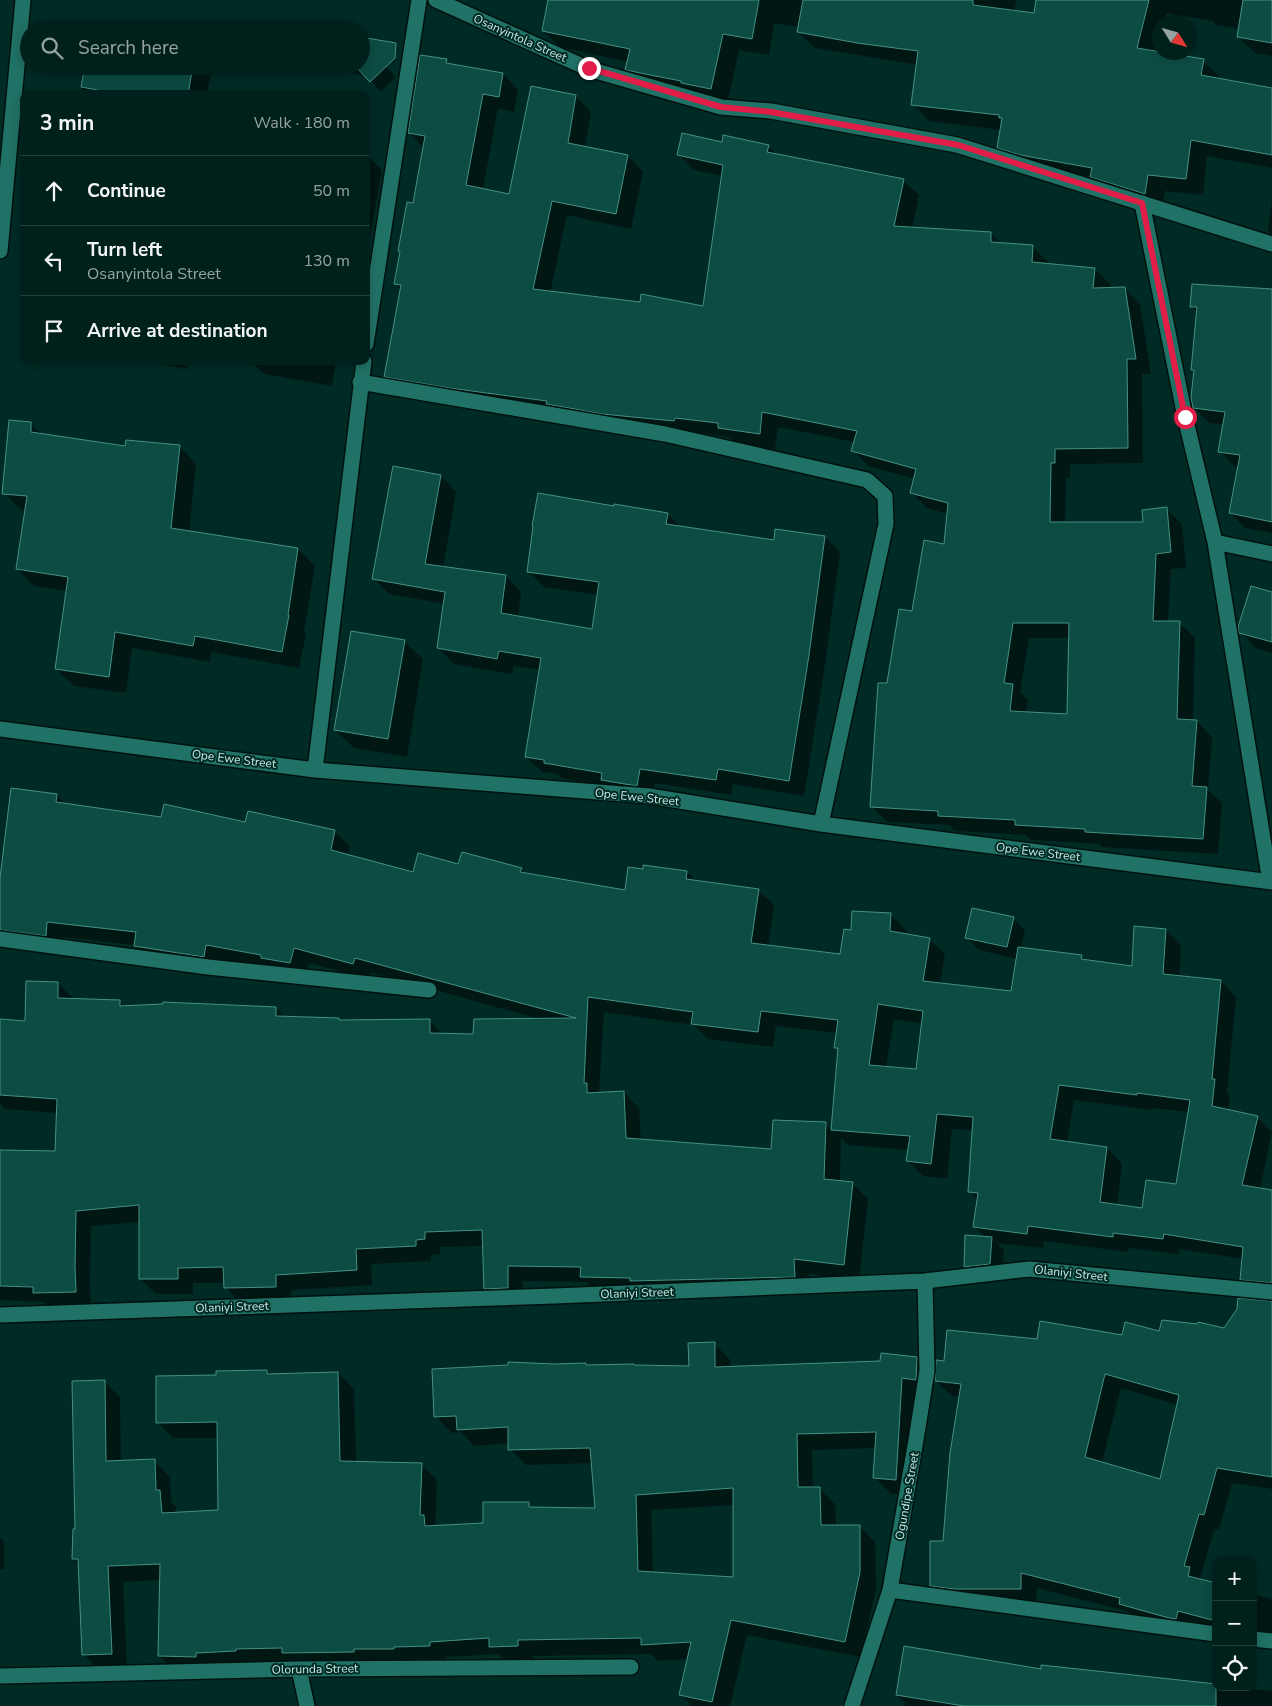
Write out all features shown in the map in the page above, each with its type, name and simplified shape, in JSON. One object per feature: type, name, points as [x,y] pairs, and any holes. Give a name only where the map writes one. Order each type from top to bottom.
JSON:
[{"type":"street","points":[[21,20],[23,0]]},
{"type":"street","points":[[370,318],[419,0]]},
{"type":"street","name":"Osanyintola Street","points":[[436,0],[589,68],[721,107],[771,112],[958,145],[1272,244]]},
{"type":"street","points":[[0,251],[20,33]]},
{"type":"street","points":[[1142,203],[1185,417],[1215,542],[1271,882]]},
{"type":"street","points":[[315,770],[363,365]]},
{"type":"street","points":[[360,382],[665,434],[867,480],[885,496],[886,524],[821,824]]},
{"type":"street","points":[[1215,542],[1272,554]]},
{"type":"street","name":"Ope Ewe Street","points":[[0,729],[315,770],[649,796],[821,824],[1271,882]]},
{"type":"street","points":[[0,939],[208,966],[429,990]]},
{"type":"street","name":"Olaniyi Street","points":[[0,1315],[545,1297],[924,1281],[1029,1269],[1272,1292]]},
{"type":"street","name":"Ogundipe Street","points":[[852,1706],[890,1590],[927,1372],[924,1281]]},
{"type":"street","points":[[890,1590],[1212,1633]]},
{"type":"street","points":[[1257,1639],[1272,1641]]},
{"type":"street","name":"Olorunda Street","points":[[0,1676],[299,1668],[631,1667]]},
{"type":"street","points":[[299,1668],[307,1706]]},
{"type":"building","points":[[548,0],[759,0],[752,39],[723,34],[711,89],[625,70],[630,49],[542,31]]},
{"type":"building","points":[[803,0],[973,0],[973,5],[1034,13],[1036,0],[1149,0],[1137,48],[1152,50],[1152,60],[1204,59],[1201,75],[1272,88],[1272,155],[1191,140],[1186,179],[1148,175],[1145,194],[1090,177],[1092,168],[1020,155],[997,148],[1002,118],[999,118],[999,115],[911,105],[918,51],[857,43],[797,32]]},
{"type":"building","points":[[1243,0],[1272,0],[1272,43],[1237,37]]},
{"type":"building","points":[[370,39],[396,43],[395,58],[370,82],[363,75],[370,75]]},
{"type":"building","points":[[420,55],[447,59],[446,63],[503,73],[499,97],[483,94],[466,185],[509,194],[531,86],[576,95],[568,143],[628,155],[616,214],[552,201],[533,289],[640,302],[641,294],[703,306],[723,165],[677,155],[682,133],[722,142],[723,135],[769,145],[767,152],[904,179],[894,226],[991,232],[991,242],[1033,245],[1032,262],[1095,268],[1093,288],[1125,287],[1136,359],[1127,359],[1128,448],[1055,449],[1055,463],[1051,463],[1050,522],[1143,522],[1142,510],[1167,507],[1171,552],[1156,554],[1153,621],[1180,621],[1177,719],[1197,720],[1192,786],[1207,787],[1203,839],[1085,832],[1085,829],[1015,825],[1015,820],[938,816],[938,811],[870,807],[878,683],[887,683],[899,609],[912,611],[924,540],[944,544],[948,503],[910,493],[916,469],[851,451],[857,431],[762,412],[760,434],[718,428],[718,423],[675,418],[674,421],[602,414],[546,404],[547,401],[384,377],[401,285],[394,284],[400,252],[398,251],[407,202],[413,203],[425,136],[408,133]],"holes":[[[1013,623],[1069,623],[1067,714],[1010,711],[1013,684],[1004,683]]]},
{"type":"building","points":[[83,75],[191,75],[189,90],[97,90],[81,87]]},
{"type":"building","points":[[1192,284],[1272,289],[1272,522],[1229,513],[1240,455],[1218,452],[1225,412],[1193,408],[1191,397],[1194,370],[1191,370],[1197,307],[1190,307]]},
{"type":"building","points":[[9,420],[31,422],[31,432],[125,446],[126,440],[180,445],[171,528],[298,548],[282,652],[195,636],[193,646],[115,632],[109,677],[55,669],[68,577],[16,569],[27,496],[2,494]]},
{"type":"building","points":[[393,466],[441,475],[425,564],[506,575],[501,613],[592,629],[599,582],[527,572],[538,493],[668,513],[666,524],[774,540],[775,529],[825,536],[789,781],[718,769],[716,780],[640,769],[637,786],[601,780],[602,773],[544,763],[544,760],[525,757],[541,658],[499,651],[497,659],[437,648],[445,592],[372,579]]},
{"type":"building","points":[[1251,586],[1272,592],[1272,642],[1239,633],[1238,627]]},
{"type":"building","points":[[351,631],[405,640],[388,739],[334,730]]},
{"type":"building","points":[[11,788],[57,794],[56,802],[161,817],[164,804],[245,822],[248,811],[335,830],[331,850],[413,872],[418,853],[458,864],[462,852],[522,868],[520,872],[625,890],[628,867],[643,869],[643,865],[687,871],[686,879],[759,889],[751,943],[840,954],[844,929],[851,930],[852,911],[891,913],[890,931],[930,938],[923,981],[1011,991],[1018,947],[1082,955],[1081,959],[1132,966],[1134,926],[1166,929],[1163,974],[1221,980],[1212,1079],[1215,1079],[1212,1106],[1258,1116],[1242,1185],[1272,1190],[1272,1283],[1240,1280],[1243,1247],[1164,1234],[1163,1239],[1113,1233],[1113,1237],[1028,1226],[1027,1234],[973,1227],[978,1193],[968,1192],[973,1117],[937,1114],[931,1164],[906,1161],[910,1136],[831,1130],[838,1048],[834,1048],[838,1020],[761,1011],[758,1032],[691,1024],[693,1012],[588,997],[584,1083],[587,1083],[587,1093],[624,1091],[626,1138],[771,1149],[773,1120],[826,1122],[824,1179],[853,1182],[844,1265],[794,1259],[795,1277],[630,1281],[630,1278],[580,1277],[581,1267],[508,1266],[508,1288],[484,1289],[482,1230],[425,1232],[425,1239],[416,1240],[416,1246],[356,1249],[357,1270],[276,1275],[276,1287],[224,1288],[223,1267],[178,1268],[178,1279],[139,1279],[139,1205],[76,1211],[76,1292],[33,1293],[33,1287],[0,1286],[0,1150],[55,1151],[57,1099],[0,1095],[0,1019],[25,1021],[26,981],[58,982],[58,998],[120,1000],[120,1006],[163,1004],[163,1002],[276,1007],[276,1016],[339,1018],[339,1020],[430,1019],[430,1033],[473,1034],[474,1019],[576,1018],[355,958],[353,964],[294,948],[290,963],[261,958],[261,955],[206,945],[204,957],[134,946],[136,932],[47,922],[46,936],[0,930],[0,878]],"holes":[[[878,1004],[923,1011],[916,1069],[869,1065]],[[1059,1085],[1190,1100],[1176,1184],[1146,1180],[1142,1208],[1100,1202],[1107,1147],[1050,1139]]]},
{"type":"building","points":[[972,908],[1014,917],[1007,947],[965,938]]},
{"type":"building","points":[[965,1235],[992,1237],[990,1264],[964,1267]]},
{"type":"building","points":[[1238,1298],[1272,1301],[1272,1477],[1217,1468],[1204,1515],[1199,1514],[1184,1566],[1190,1567],[1188,1576],[1212,1582],[1212,1620],[1178,1611],[1176,1619],[1169,1618],[1119,1604],[1120,1598],[1021,1573],[1021,1589],[954,1589],[930,1586],[930,1541],[943,1541],[950,1453],[961,1384],[935,1381],[936,1360],[944,1361],[947,1330],[1037,1339],[1040,1321],[1122,1335],[1125,1322],[1159,1331],[1162,1320],[1197,1324],[1198,1322],[1224,1328],[1237,1309]],"holes":[[[1105,1374],[1179,1395],[1160,1479],[1085,1457]]]},
{"type":"building","points":[[715,1342],[715,1367],[880,1361],[881,1353],[917,1357],[916,1380],[902,1378],[896,1480],[873,1478],[876,1432],[797,1434],[798,1487],[820,1487],[821,1525],[860,1525],[860,1572],[845,1642],[731,1620],[712,1702],[679,1695],[691,1642],[641,1645],[641,1638],[518,1640],[518,1646],[489,1647],[489,1638],[430,1642],[430,1646],[394,1647],[394,1649],[354,1649],[354,1652],[282,1653],[282,1648],[236,1649],[236,1651],[196,1653],[196,1657],[158,1656],[160,1564],[108,1566],[112,1654],[82,1655],[78,1559],[72,1559],[73,1529],[75,1529],[72,1381],[105,1380],[106,1461],[155,1459],[156,1490],[160,1490],[162,1513],[218,1510],[217,1422],[156,1423],[156,1376],[216,1375],[216,1371],[267,1370],[267,1374],[338,1372],[340,1461],[422,1463],[420,1515],[424,1515],[425,1526],[483,1523],[483,1502],[529,1502],[529,1507],[595,1508],[590,1448],[508,1450],[508,1427],[457,1430],[456,1416],[434,1417],[432,1369],[508,1365],[508,1362],[689,1366],[688,1343]],"holes":[[[733,1488],[733,1577],[638,1571],[636,1495]]]},
{"type":"building","points":[[904,1646],[1041,1669],[1041,1665],[1212,1684],[1212,1691],[1216,1691],[1216,1706],[964,1706],[896,1695]]},
{"type":"route","points":[[589,68],[721,107],[771,112],[958,145],[1142,203],[1185,417]]}]
